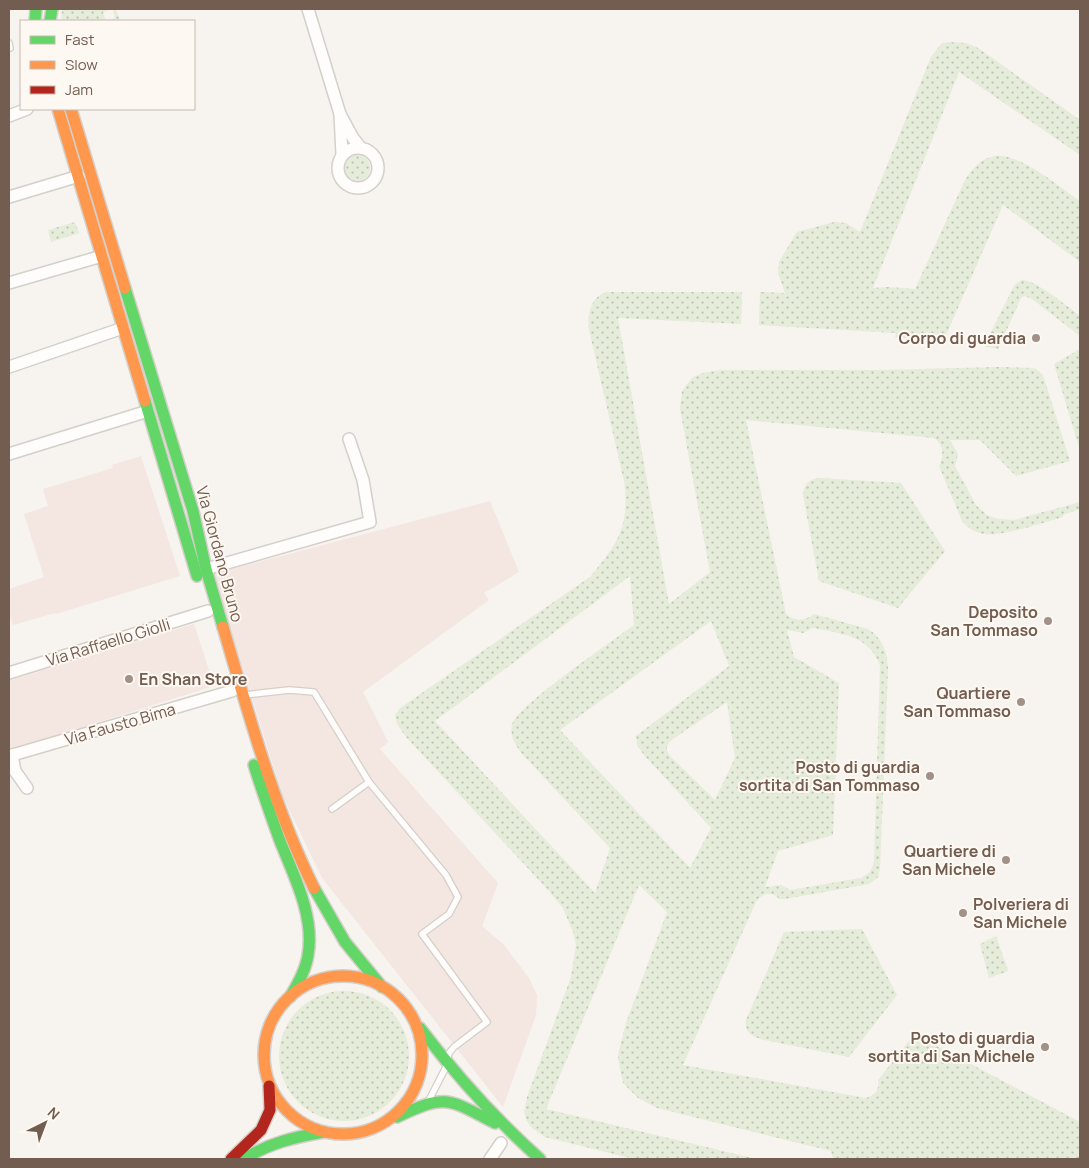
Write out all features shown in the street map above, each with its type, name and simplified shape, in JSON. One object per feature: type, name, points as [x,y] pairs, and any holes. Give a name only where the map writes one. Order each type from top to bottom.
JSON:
[{"type":"main road","name":"Via Giordano Bruno","points":[[58,110],[208,611],[237,693],[270,782],[304,865],[345,942],[382,987]]},
{"type":"main road","name":"Via Giordano Bruno","points":[[71,110],[193,511],[262,793],[303,901],[308,923],[309,948],[303,975],[290,997]]},
{"type":"main road","points":[[231,1159],[262,1130],[270,1110],[265,1060],[266,1039],[275,1016],[290,997],[312,983],[338,977],[364,980],[382,987],[399,1000],[465,1086],[503,1127],[540,1159]]},
{"type":"main road","points":[[376,1127],[387,1121],[402,1108],[413,1092],[418,1080],[422,1048],[412,1017]]},
{"type":"main road","points":[[268,1082],[291,1114],[310,1126],[326,1132]]},
{"type":"main road","points":[[244,1159],[278,1141],[326,1132],[352,1133],[376,1127],[436,1101],[450,1102],[503,1127]]},
{"type":"street","points":[[308,9],[340,114],[353,138],[361,148],[372,154],[378,166],[376,178],[366,187],[354,188],[342,182],[337,169],[342,155],[340,114]]},
{"type":"street","points":[[9,116],[25,110]]},
{"type":"street","points":[[342,155],[347,151],[361,148]]},
{"type":"street","points":[[9,197],[79,176]]},
{"type":"street","points":[[9,283],[102,256]]},
{"type":"street","points":[[9,367],[124,328]]},
{"type":"street","points":[[9,454],[148,411]]},
{"type":"street","points":[[206,569],[370,522],[363,480],[349,439]]},
{"type":"street","name":"Via Raffaello Giolli","points":[[9,673],[208,611]]},
{"type":"street","name":"Via Fausto Bima","points":[[11,756],[237,693]]},
{"type":"street","points":[[11,756],[15,770],[27,788]]},
{"type":"street","points":[[490,1159],[501,1144]]},
{"type":"lane","points":[[237,693],[289,690],[314,692],[369,782],[446,875],[458,897],[450,914],[422,934],[487,1022],[449,1053],[447,1064],[432,1097],[422,1106]]},
{"type":"lane","points":[[332,809],[369,782]]},
{"type":"shaded area","points":[[141,456],[180,576],[56,614],[13,625],[9,612],[9,589],[44,577],[24,514],[48,506],[43,489],[113,468],[112,465]]},
{"type":"shaded area","points":[[490,501],[519,572],[484,593],[489,600],[363,692],[388,742],[380,749],[498,883],[482,926],[504,945],[529,978],[537,995],[536,1015],[503,1107],[322,878],[283,797],[213,574]]},
{"type":"shaded area","points":[[194,624],[214,686],[9,750],[9,681]]},
{"type":"green space","points":[[62,9],[112,9],[103,12],[106,20],[61,20]]},
{"type":"green space","points":[[113,9],[116,9],[120,20],[109,20],[115,18]]},
{"type":"green space","points":[[948,42],[966,43],[978,48],[1080,120],[1080,155],[959,72],[873,288],[915,289],[965,180],[977,165],[985,159],[995,156],[1005,156],[1028,165],[1080,201],[1080,262],[1003,205],[943,342],[895,337],[896,333],[759,325],[760,292],[785,293],[778,273],[779,262],[797,232],[834,222],[846,223],[860,232],[931,57],[941,44]]},
{"type":"green space","points":[[357,155],[366,159],[370,168],[366,177],[357,181],[348,177],[344,168],[348,159]]},
{"type":"green space","points":[[75,222],[79,233],[51,242],[48,230]]},
{"type":"green space","points":[[1022,280],[1035,284],[1080,316],[1080,336],[1032,299],[1025,296],[1021,298],[998,349],[984,346],[1015,284]]},
{"type":"green space","points":[[606,292],[742,292],[741,324],[618,318],[669,604],[710,572],[680,409],[682,391],[693,377],[720,370],[882,370],[999,367],[1032,368],[1043,375],[1070,461],[1016,476],[980,440],[950,440],[958,454],[955,466],[976,505],[987,515],[998,519],[1014,520],[1080,502],[1080,509],[1063,515],[1063,517],[1001,533],[978,533],[962,521],[939,466],[942,451],[940,444],[934,438],[746,420],[786,614],[800,620],[814,614],[868,629],[877,636],[885,651],[888,668],[880,868],[878,877],[869,884],[785,899],[779,899],[776,896],[767,894],[758,899],[683,1065],[866,1098],[876,1092],[878,1080],[913,1036],[916,1035],[1080,1122],[1080,1159],[833,1159],[831,1151],[657,1108],[638,1098],[623,1083],[618,1058],[619,1050],[626,1023],[667,912],[639,885],[546,1109],[757,1159],[634,1159],[545,1137],[532,1128],[526,1120],[524,1111],[527,1097],[571,977],[576,945],[573,932],[563,908],[406,737],[397,724],[395,715],[400,708],[590,577],[615,544],[620,534],[625,511],[624,481],[588,324],[589,313],[593,303]],"holes":[[[630,576],[634,625],[547,689],[518,716],[511,729],[514,742],[521,753],[610,848],[595,893],[435,721]],[[711,621],[729,666],[636,736],[637,745],[644,755],[711,828],[690,868],[560,730]],[[813,628],[844,634],[854,638],[869,648],[880,666],[874,862],[870,872],[861,878],[790,890],[781,885],[765,887],[778,851],[833,835],[839,683],[794,657],[787,630],[803,633]],[[727,702],[735,758],[715,800],[670,756],[667,747],[673,739]]]},
{"type":"green space","points":[[1080,349],[1080,451],[1054,364]]},
{"type":"green space","points":[[820,478],[901,483],[945,551],[898,608],[819,581],[803,495],[808,483]]},
{"type":"green space","points":[[862,929],[897,995],[849,1057],[760,1039],[749,1032],[746,1027],[746,1020],[784,932]]},
{"type":"green space","points":[[996,936],[1008,971],[989,978],[980,944]]},
{"type":"green space","points":[[344,991],[357,992],[369,996],[390,1010],[404,1031],[408,1043],[408,1069],[404,1081],[390,1102],[369,1116],[357,1120],[344,1121],[331,1120],[319,1116],[298,1102],[284,1081],[280,1069],[279,1056],[280,1043],[284,1031],[298,1010],[319,996],[331,992]]},
{"type":"traffic: fast","points":[[35,20],[36,9]]},
{"type":"traffic: fast","points":[[50,20],[52,9]]},
{"type":"traffic: fast","points":[[125,288],[193,511],[206,569],[223,627]]},
{"type":"traffic: fast","points":[[145,401],[197,576]]},
{"type":"traffic: fast","points":[[254,765],[280,841],[297,882],[309,926],[307,961],[290,997]]},
{"type":"traffic: fast","points":[[314,888],[345,942],[382,987]]},
{"type":"traffic: fast","points":[[420,1028],[477,1096],[540,1159]]},
{"type":"traffic: fast","points":[[397,1117],[427,1104],[447,1102],[457,1104],[495,1123]]},
{"type":"traffic: fast","points":[[244,1159],[253,1153],[282,1141],[324,1132]]},
{"type":"traffic: slow","points":[[58,110],[145,401]]},
{"type":"traffic: slow","points":[[71,110],[125,288]]},
{"type":"traffic: slow","points":[[223,627],[252,726],[274,792],[299,857],[314,888]]},
{"type":"traffic: slow","points":[[343,976],[373,982],[399,999],[416,1025],[422,1055],[416,1085],[399,1111],[373,1128],[343,1134],[313,1128],[287,1111],[270,1085],[264,1055],[270,1025],[287,999],[313,982],[343,976]]},
{"type":"traffic: jam","points":[[231,1159],[261,1130],[270,1110],[269,1086]]},
{"type":"place","name":"Corpo di guardia","points":[[1036,338]]},
{"type":"place","name":"Deposito San Tommaso","points":[[1048,621]]},
{"type":"place","name":"En Shan Store","points":[[129,679]]},
{"type":"place","name":"Quartiere San Tommaso","points":[[1021,702]]},
{"type":"place","name":"Posto di guardia sortita di San Tommaso","points":[[930,776]]},
{"type":"place","name":"Quartiere di San Michele","points":[[1006,860]]},
{"type":"place","name":"Polveriera di San Michele","points":[[963,913]]},
{"type":"place","name":"Posto di guardia sortita di San Michele","points":[[1045,1047]]}]
